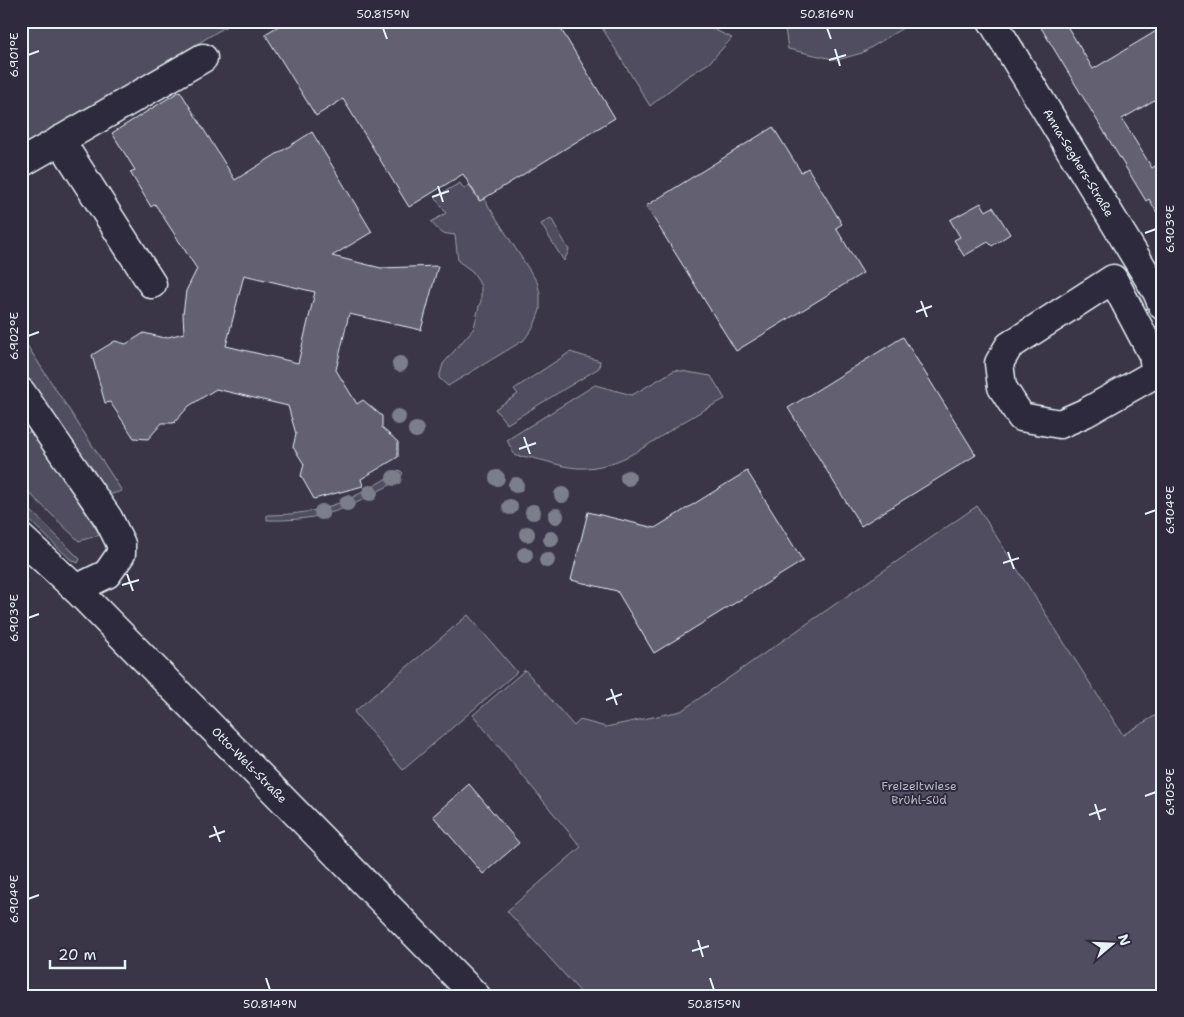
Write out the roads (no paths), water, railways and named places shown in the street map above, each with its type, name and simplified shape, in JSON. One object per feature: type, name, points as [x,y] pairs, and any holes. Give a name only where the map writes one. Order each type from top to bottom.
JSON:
[{"type":"street","name":"Anna-Seghers-Straße","points":[[992,21],[1161,296]]},
{"type":"street","points":[[21,163],[203,58]]},
{"type":"street","points":[[60,140],[152,284]]},
{"type":"street","points":[[1113,279],[1153,356],[1156,373],[1085,414],[1060,424],[1021,417],[1002,387],[999,363],[1009,346],[1050,320],[1113,279]]},
{"type":"street","points":[[21,392],[108,518],[121,544],[121,554],[107,574],[76,589]]},
{"type":"street","name":"Otto-Wels-Straße","points":[[21,538],[76,589],[476,996]]},
{"type":"park label","name":"Freizeitwiese Brühl-Süd","points":[[919,793]]}]
